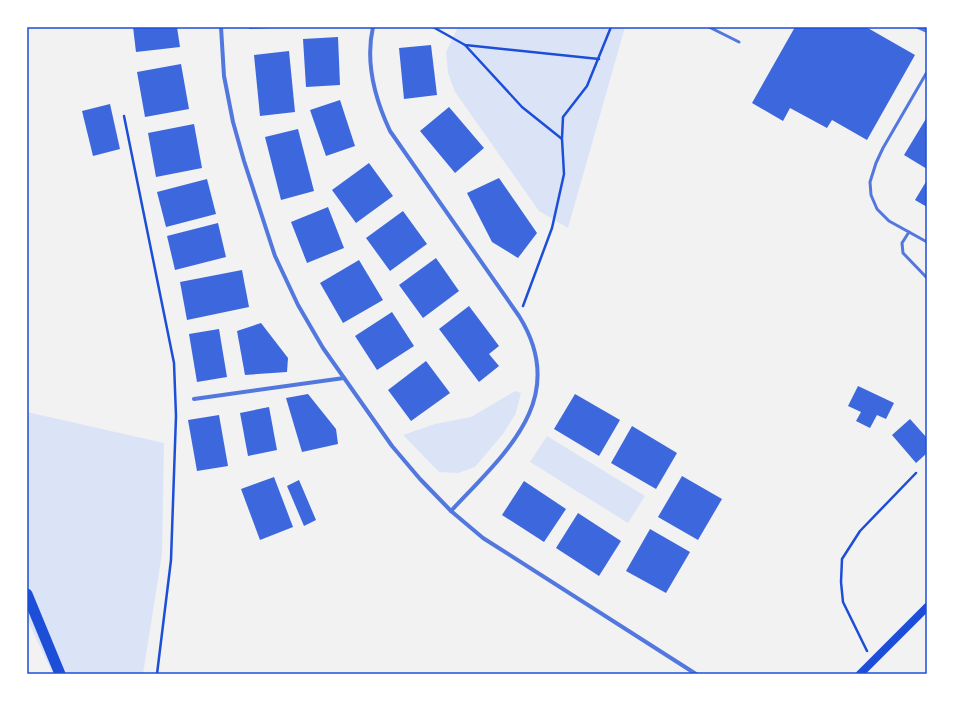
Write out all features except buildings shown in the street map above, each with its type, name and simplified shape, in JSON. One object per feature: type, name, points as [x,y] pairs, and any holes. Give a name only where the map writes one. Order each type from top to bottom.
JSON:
[{"type":"highway","points":[[27,594],[60,674]]},
{"type":"main road","points":[[860,674],[927,607]]},
{"type":"street","points":[[221,27],[224,76],[233,122],[275,256],[298,306],[323,348],[392,446],[420,479],[478,534],[503,552],[696,674]]},
{"type":"street","points":[[373,27],[370,38],[372,78],[382,115],[390,131],[519,316],[534,347],[538,368],[535,400],[520,430],[502,456],[451,510]]},
{"type":"street","points":[[918,27],[927,32]]},
{"type":"street","points":[[194,399],[344,378]]},
{"type":"lane","points":[[708,27],[739,42]]},
{"type":"lane","points":[[927,72],[883,148],[876,162],[870,182],[871,195],[877,209],[890,221],[927,242]]},
{"type":"lane","points":[[909,232],[902,243],[903,253],[927,278]]},
{"type":"path","points":[[433,27],[465,45],[522,107],[562,139]]},
{"type":"path","points":[[519,316],[552,228],[564,174],[562,139],[563,117],[587,86],[611,27]]},
{"type":"path","points":[[465,45],[599,59]]},
{"type":"path","points":[[124,116],[174,363],[176,416],[171,560],[157,674]]},
{"type":"path","points":[[873,661],[843,602],[841,582],[842,559],[860,531],[916,473]]},
{"type":"shaded area","points":[[458,27],[625,27],[568,228],[539,211],[455,92],[448,73],[446,52]]},
{"type":"shaded area","points":[[515,391],[521,393],[516,413],[503,434],[475,467],[458,473],[439,472],[403,435],[435,424],[471,417]]},
{"type":"shaded area","points":[[27,412],[164,443],[162,554],[143,674],[53,674],[27,619]]},
{"type":"shaded area","points":[[547,436],[645,496],[628,523],[530,462]]}]
